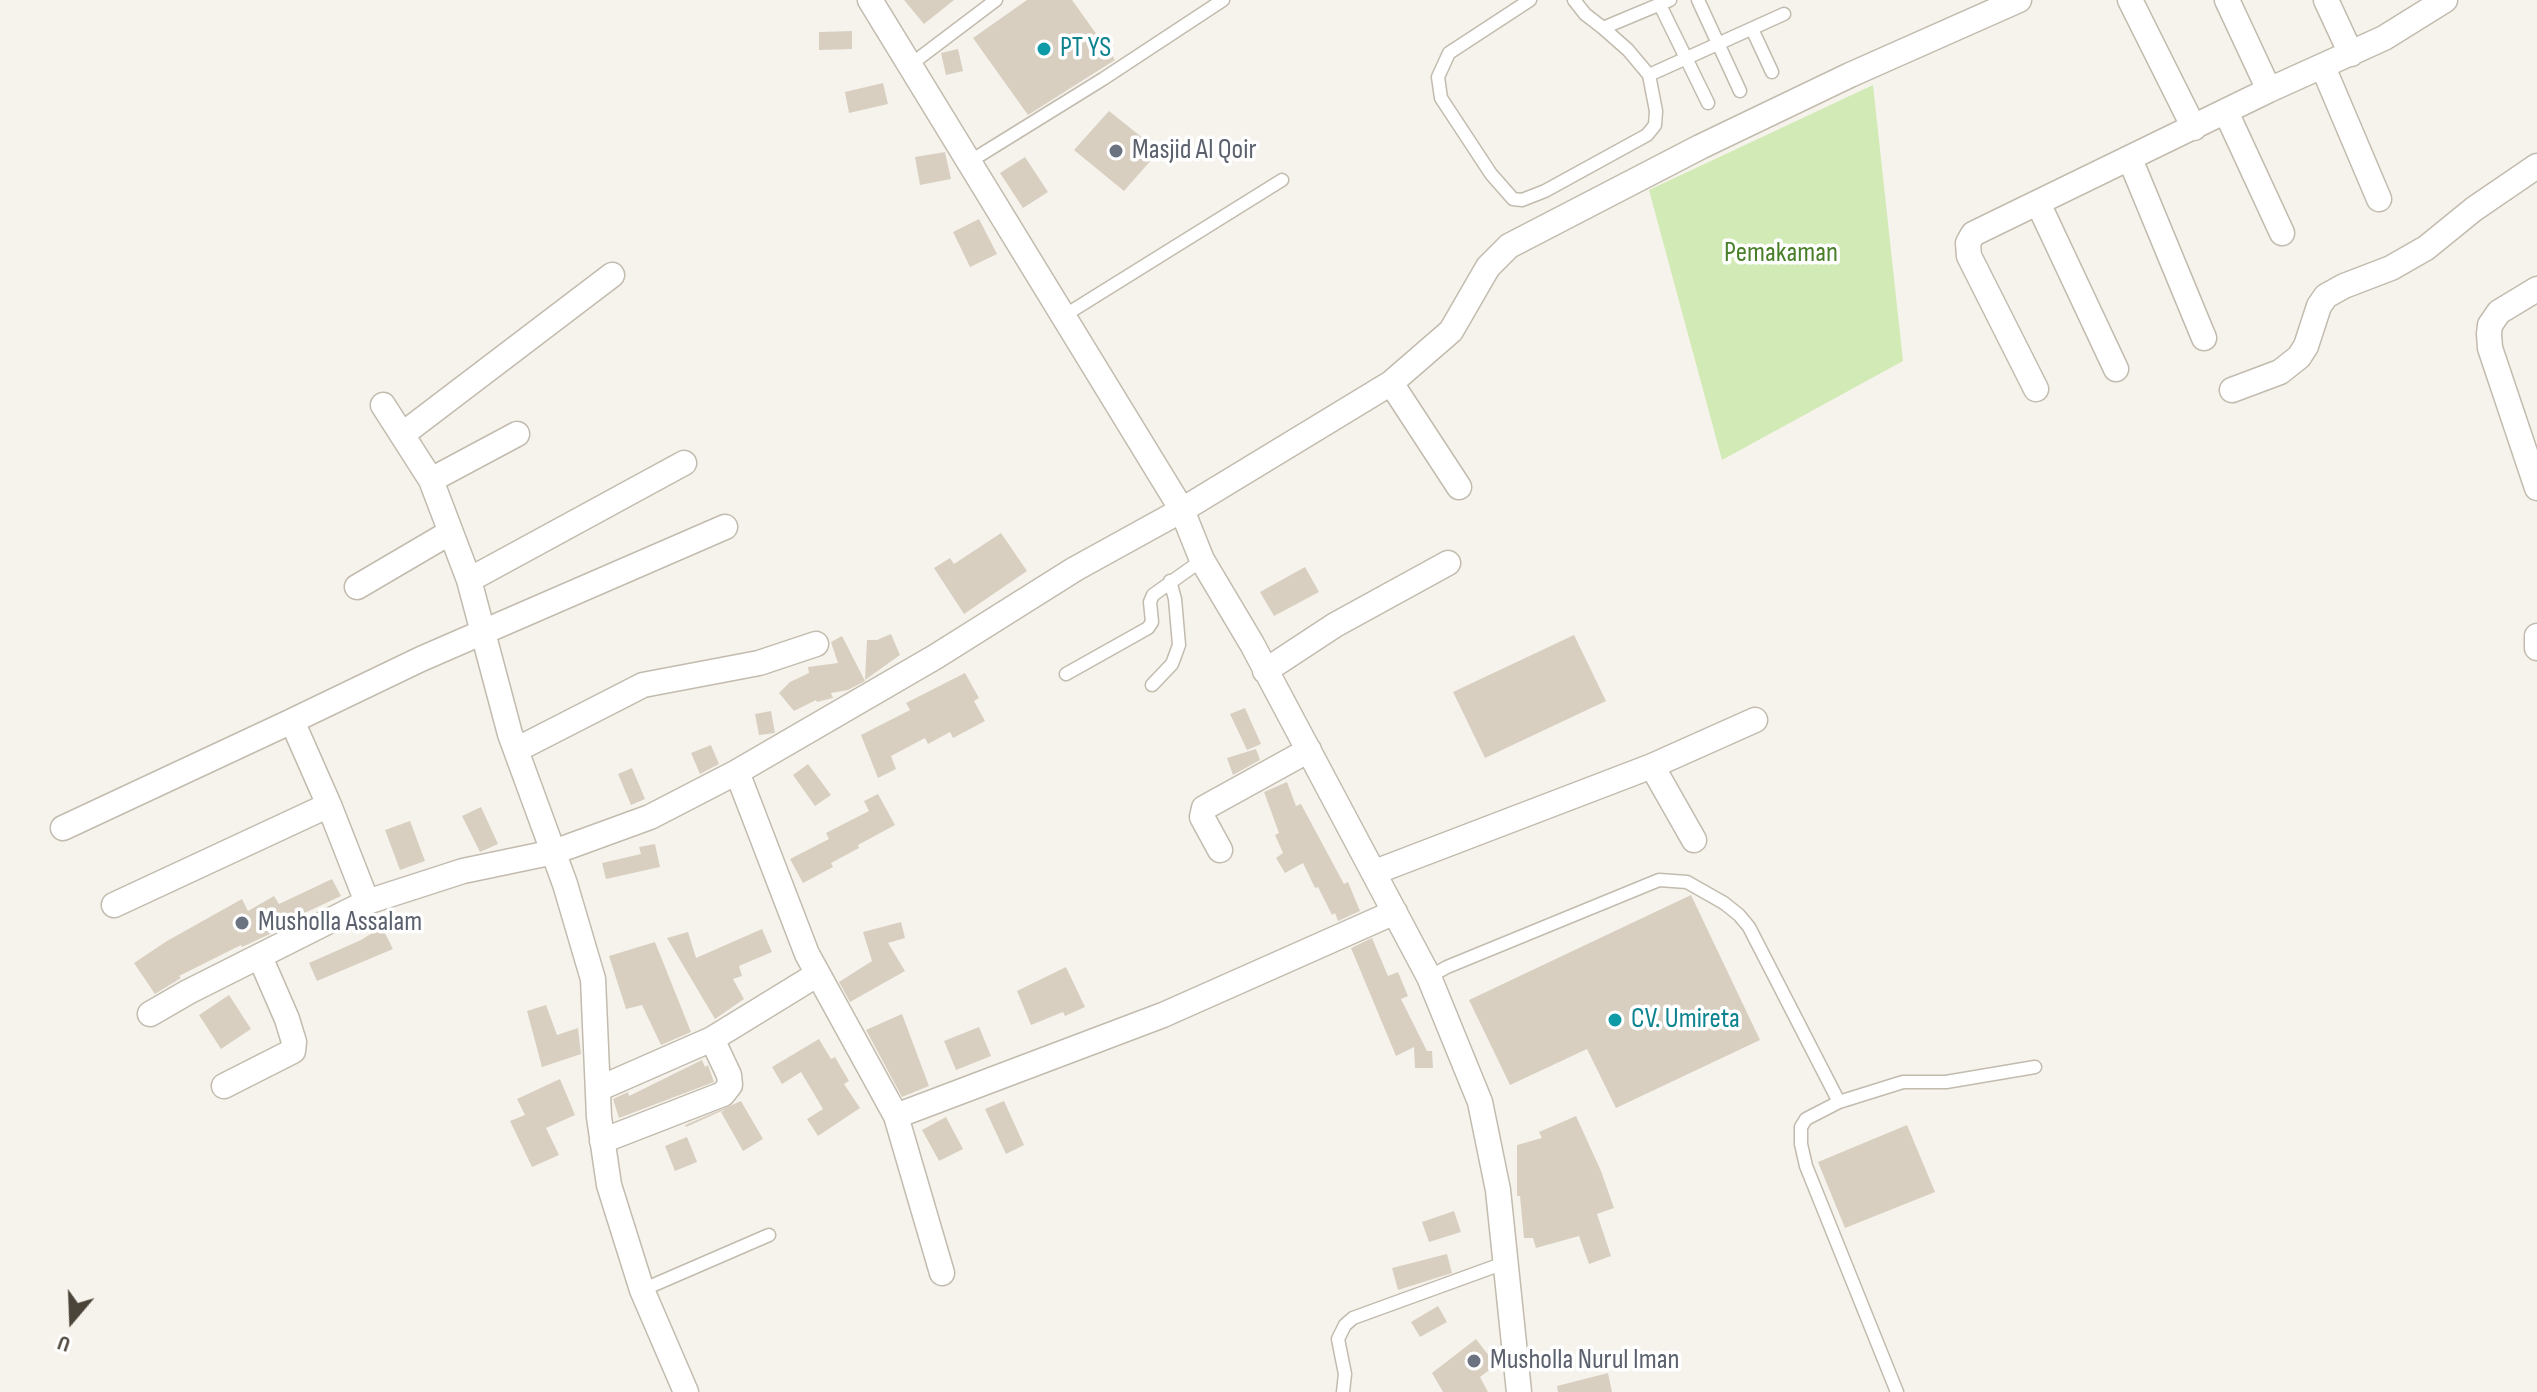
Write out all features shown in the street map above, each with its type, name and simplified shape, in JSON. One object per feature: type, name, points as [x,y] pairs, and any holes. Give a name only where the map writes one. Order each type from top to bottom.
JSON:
[{"type":"street","points":[[870,0],[1182,510],[1202,560],[1309,750],[1429,977],[1480,1102],[1498,1190],[1519,1392]]},
{"type":"street","points":[[150,1014],[367,902],[463,871],[554,852],[650,817],[737,772],[1391,383],[1451,331],[1488,267],[1509,246],[1700,147],[1850,75],[2019,0]]},
{"type":"street","points":[[2130,0],[2194,128]]},
{"type":"street","points":[[2227,0],[2269,90]]},
{"type":"street","points":[[2326,0],[2351,54]]},
{"type":"street","points":[[2036,389],[1969,256],[1967,246],[1970,238],[1978,231],[2269,90],[2384,38],[2445,0]]},
{"type":"street","points":[[2323,67],[2379,199]]},
{"type":"street","points":[[2226,112],[2282,233]]},
{"type":"street","points":[[2130,159],[2204,338]]},
{"type":"street","points":[[2232,390],[2280,372],[2299,357],[2326,296],[2391,268],[2426,248],[2474,209],[2537,166]]},
{"type":"street","points":[[2038,203],[2116,369]]},
{"type":"street","points":[[403,434],[612,275]]},
{"type":"street","points":[[2537,289],[2499,312],[2490,325],[2489,334],[2490,348],[2537,488]]},
{"type":"street","points":[[1391,383],[1459,487]]},
{"type":"street","points":[[383,405],[431,480],[469,580],[516,750],[554,852],[593,979],[602,1141],[609,1185],[642,1290],[686,1392]]},
{"type":"street","points":[[431,480],[517,434]]},
{"type":"street","points":[[469,580],[684,463]]},
{"type":"street","points":[[63,828],[421,659],[725,527]]},
{"type":"street","points":[[357,587],[449,533]]},
{"type":"street","points":[[1265,671],[1335,625],[1448,563]]},
{"type":"street","points":[[2537,636],[2537,648]]},
{"type":"street","points":[[516,750],[643,685],[759,663],[816,644]]},
{"type":"street","points":[[1375,872],[1652,766],[1755,720]]},
{"type":"street","points":[[292,721],[367,902]]},
{"type":"street","points":[[1220,850],[1202,817],[1205,806],[1309,750]]},
{"type":"street","points":[[1652,766],[1694,840]]},
{"type":"street","points":[[737,772],[807,954],[896,1116],[942,1273]]},
{"type":"street","points":[[114,905],[329,805]]},
{"type":"street","points":[[896,1116],[1163,1015],[1395,912]]},
{"type":"street","points":[[224,1086],[293,1051],[294,1042],[287,1019],[260,957]]},
{"type":"street","points":[[598,1089],[712,1039],[818,974]]},
{"type":"street","points":[[602,1141],[723,1094],[730,1085],[729,1075],[712,1039]]},
{"type":"lane","points":[[910,65],[996,0]]},
{"type":"lane","points":[[969,162],[1223,0]]},
{"type":"lane","points":[[1530,0],[1449,53],[1438,77],[1441,98],[1491,174],[1513,199],[1522,200],[1545,191],[1647,135],[1655,125],[1649,75],[1628,50],[1585,14],[1574,0]]},
{"type":"lane","points":[[1698,0],[1740,91]]},
{"type":"lane","points":[[1603,28],[1665,3],[1685,59],[1708,103]]},
{"type":"lane","points":[[1649,75],[1784,14]]},
{"type":"lane","points":[[1752,29],[1772,72]]},
{"type":"lane","points":[[1062,317],[1282,180]]},
{"type":"lane","points":[[1066,674],[1148,628],[1152,622],[1152,596],[1202,560]]},
{"type":"lane","points":[[1152,685],[1172,664],[1179,645],[1178,619],[1170,581]]},
{"type":"lane","points":[[1429,977],[1659,880],[1687,882],[1724,903],[1749,927],[1839,1102]]},
{"type":"lane","points":[[1897,1392],[1806,1166],[1801,1127],[1806,1119],[1839,1102],[1903,1082],[1946,1082],[2035,1067]]},
{"type":"lane","points":[[642,1290],[769,1235]]},
{"type":"lane","points":[[1343,1392],[1345,1374],[1338,1339],[1345,1325],[1353,1318],[1507,1262]]},
{"type":"green space","name":"Pemakaman","points":[[1873,85],[1903,361],[1722,460],[1649,190]]},
{"type":"building","points":[[904,0],[954,0],[924,24]]},
{"type":"building","name":"PT YS","points":[[1027,0],[1072,0],[1115,60],[1028,115],[973,38]]},
{"type":"building","points":[[852,31],[852,49],[819,50],[819,32]]},
{"type":"building","points":[[958,49],[963,71],[946,75],[941,53]]},
{"type":"building","points":[[883,83],[888,104],[849,113],[845,92]]},
{"type":"building","name":"Masjid Al Qoir","points":[[1109,111],[1159,151],[1124,191],[1074,150]]},
{"type":"building","points":[[945,152],[951,179],[920,185],[915,157]]},
{"type":"building","points":[[1025,157],[1048,192],[1023,208],[1000,173]]},
{"type":"building","points":[[979,219],[997,254],[970,267],[953,232]]},
{"type":"building","points":[[1001,533],[1027,571],[964,614],[934,568],[950,558],[954,564]]},
{"type":"building","points":[[1305,567],[1319,592],[1274,616],[1260,592]]},
{"type":"building","points":[[891,634],[900,655],[865,680],[867,640],[877,640]]},
{"type":"building","points":[[1574,635],[1606,701],[1485,758],[1453,692]]},
{"type":"building","points":[[842,636],[865,681],[848,690],[831,693],[833,698],[816,700],[794,711],[779,693],[790,682],[809,673],[808,667],[838,663],[831,642]]},
{"type":"building","points":[[965,673],[979,698],[974,701],[985,721],[953,738],[950,732],[928,744],[925,738],[891,756],[896,769],[878,778],[861,735],[910,710],[906,703]]},
{"type":"building","points":[[1245,708],[1261,744],[1247,750],[1230,714]]},
{"type":"building","points":[[771,711],[775,733],[759,735],[755,714]]},
{"type":"building","points":[[711,745],[719,764],[700,774],[691,753]]},
{"type":"building","points":[[1256,749],[1260,760],[1233,775],[1227,758]]},
{"type":"building","points":[[808,764],[831,795],[815,806],[793,775]]},
{"type":"building","points":[[632,768],[645,799],[631,805],[618,774]]},
{"type":"building","points":[[1287,782],[1296,806],[1301,804],[1344,884],[1348,882],[1360,911],[1338,921],[1318,887],[1315,888],[1303,863],[1285,873],[1276,858],[1283,853],[1264,792]]},
{"type":"building","points":[[878,794],[895,825],[858,845],[859,848],[831,863],[833,867],[803,883],[790,859],[829,839],[826,833],[869,811],[864,801]]},
{"type":"building","points":[[481,807],[498,844],[480,852],[462,816]]},
{"type":"building","points":[[410,821],[425,861],[400,870],[385,830]]},
{"type":"building","points":[[655,844],[660,867],[606,879],[602,863],[641,854],[639,847]]},
{"type":"building","points":[[332,879],[341,896],[298,916],[270,934],[179,976],[181,978],[155,994],[134,963],[242,899],[248,911],[274,896],[279,904]]},
{"type":"building","name":"CV. Umireta","points":[[1691,895],[1760,1040],[1616,1108],[1587,1049],[1510,1085],[1469,1000]]},
{"type":"building","points":[[901,922],[905,938],[888,943],[905,971],[850,1002],[839,982],[872,961],[863,932]]},
{"type":"building","points":[[382,927],[393,949],[317,981],[309,963]]},
{"type":"building","points":[[762,929],[772,952],[739,966],[742,976],[733,979],[744,999],[715,1019],[667,938],[688,932],[696,958]]},
{"type":"building","points":[[1372,938],[1388,976],[1398,972],[1408,996],[1401,999],[1427,1051],[1432,1051],[1433,1068],[1415,1068],[1414,1047],[1396,1056],[1351,948]]},
{"type":"building","points":[[655,942],[691,1032],[661,1045],[642,1005],[626,1009],[609,956]]},
{"type":"building","points":[[1066,967],[1085,1007],[1031,1025],[1017,991]]},
{"type":"building","points":[[229,995],[251,1029],[221,1049],[199,1015]]},
{"type":"building","points":[[546,1005],[557,1035],[578,1028],[581,1054],[542,1067],[527,1011]]},
{"type":"building","points":[[902,1014],[929,1086],[902,1097],[866,1030]]},
{"type":"building","points":[[979,1027],[991,1056],[956,1070],[944,1041]]},
{"type":"building","points":[[819,1039],[831,1059],[835,1057],[849,1081],[844,1084],[860,1108],[818,1136],[807,1119],[823,1109],[801,1072],[782,1084],[772,1067]]},
{"type":"building","points":[[702,1060],[705,1067],[708,1065],[714,1082],[619,1118],[613,1099],[628,1092],[629,1096]]},
{"type":"building","points":[[560,1079],[575,1115],[546,1128],[559,1155],[532,1167],[510,1121],[525,1115],[517,1099]]},
{"type":"building","points":[[741,1101],[763,1139],[743,1151],[721,1112],[726,1109],[685,1125]]},
{"type":"building","points":[[1004,1101],[1024,1145],[1006,1154],[985,1109]]},
{"type":"building","points":[[1576,1116],[1614,1208],[1597,1214],[1611,1256],[1589,1264],[1579,1236],[1536,1248],[1533,1238],[1524,1238],[1520,1196],[1517,1196],[1517,1145],[1542,1138],[1539,1132]]},
{"type":"building","points":[[946,1117],[963,1149],[939,1161],[922,1130]]},
{"type":"building","points":[[1907,1125],[1935,1192],[1845,1228],[1818,1162]]},
{"type":"building","points":[[687,1137],[697,1162],[675,1171],[665,1146]]},
{"type":"building","points":[[1454,1211],[1461,1232],[1429,1242],[1422,1222]]},
{"type":"building","points":[[1447,1254],[1452,1273],[1398,1290],[1392,1268]]},
{"type":"building","points":[[1438,1306],[1447,1322],[1420,1337],[1411,1322]]},
{"type":"building","points":[[1476,1339],[1496,1365],[1480,1377],[1488,1392],[1443,1392],[1432,1373]]},
{"type":"building","points":[[1608,1373],[1612,1392],[1558,1392],[1557,1386]]},
{"type":"place","name":"PT YS","points":[[1044,49]]},
{"type":"place","name":"Masjid Al Qoir","points":[[1116,151]]},
{"type":"place","name":"Musholla Assalam","points":[[242,923]]},
{"type":"place","name":"CV. Umireta","points":[[1615,1020]]},
{"type":"place","name":"Musholla Nurul Iman","points":[[1474,1361]]}]
